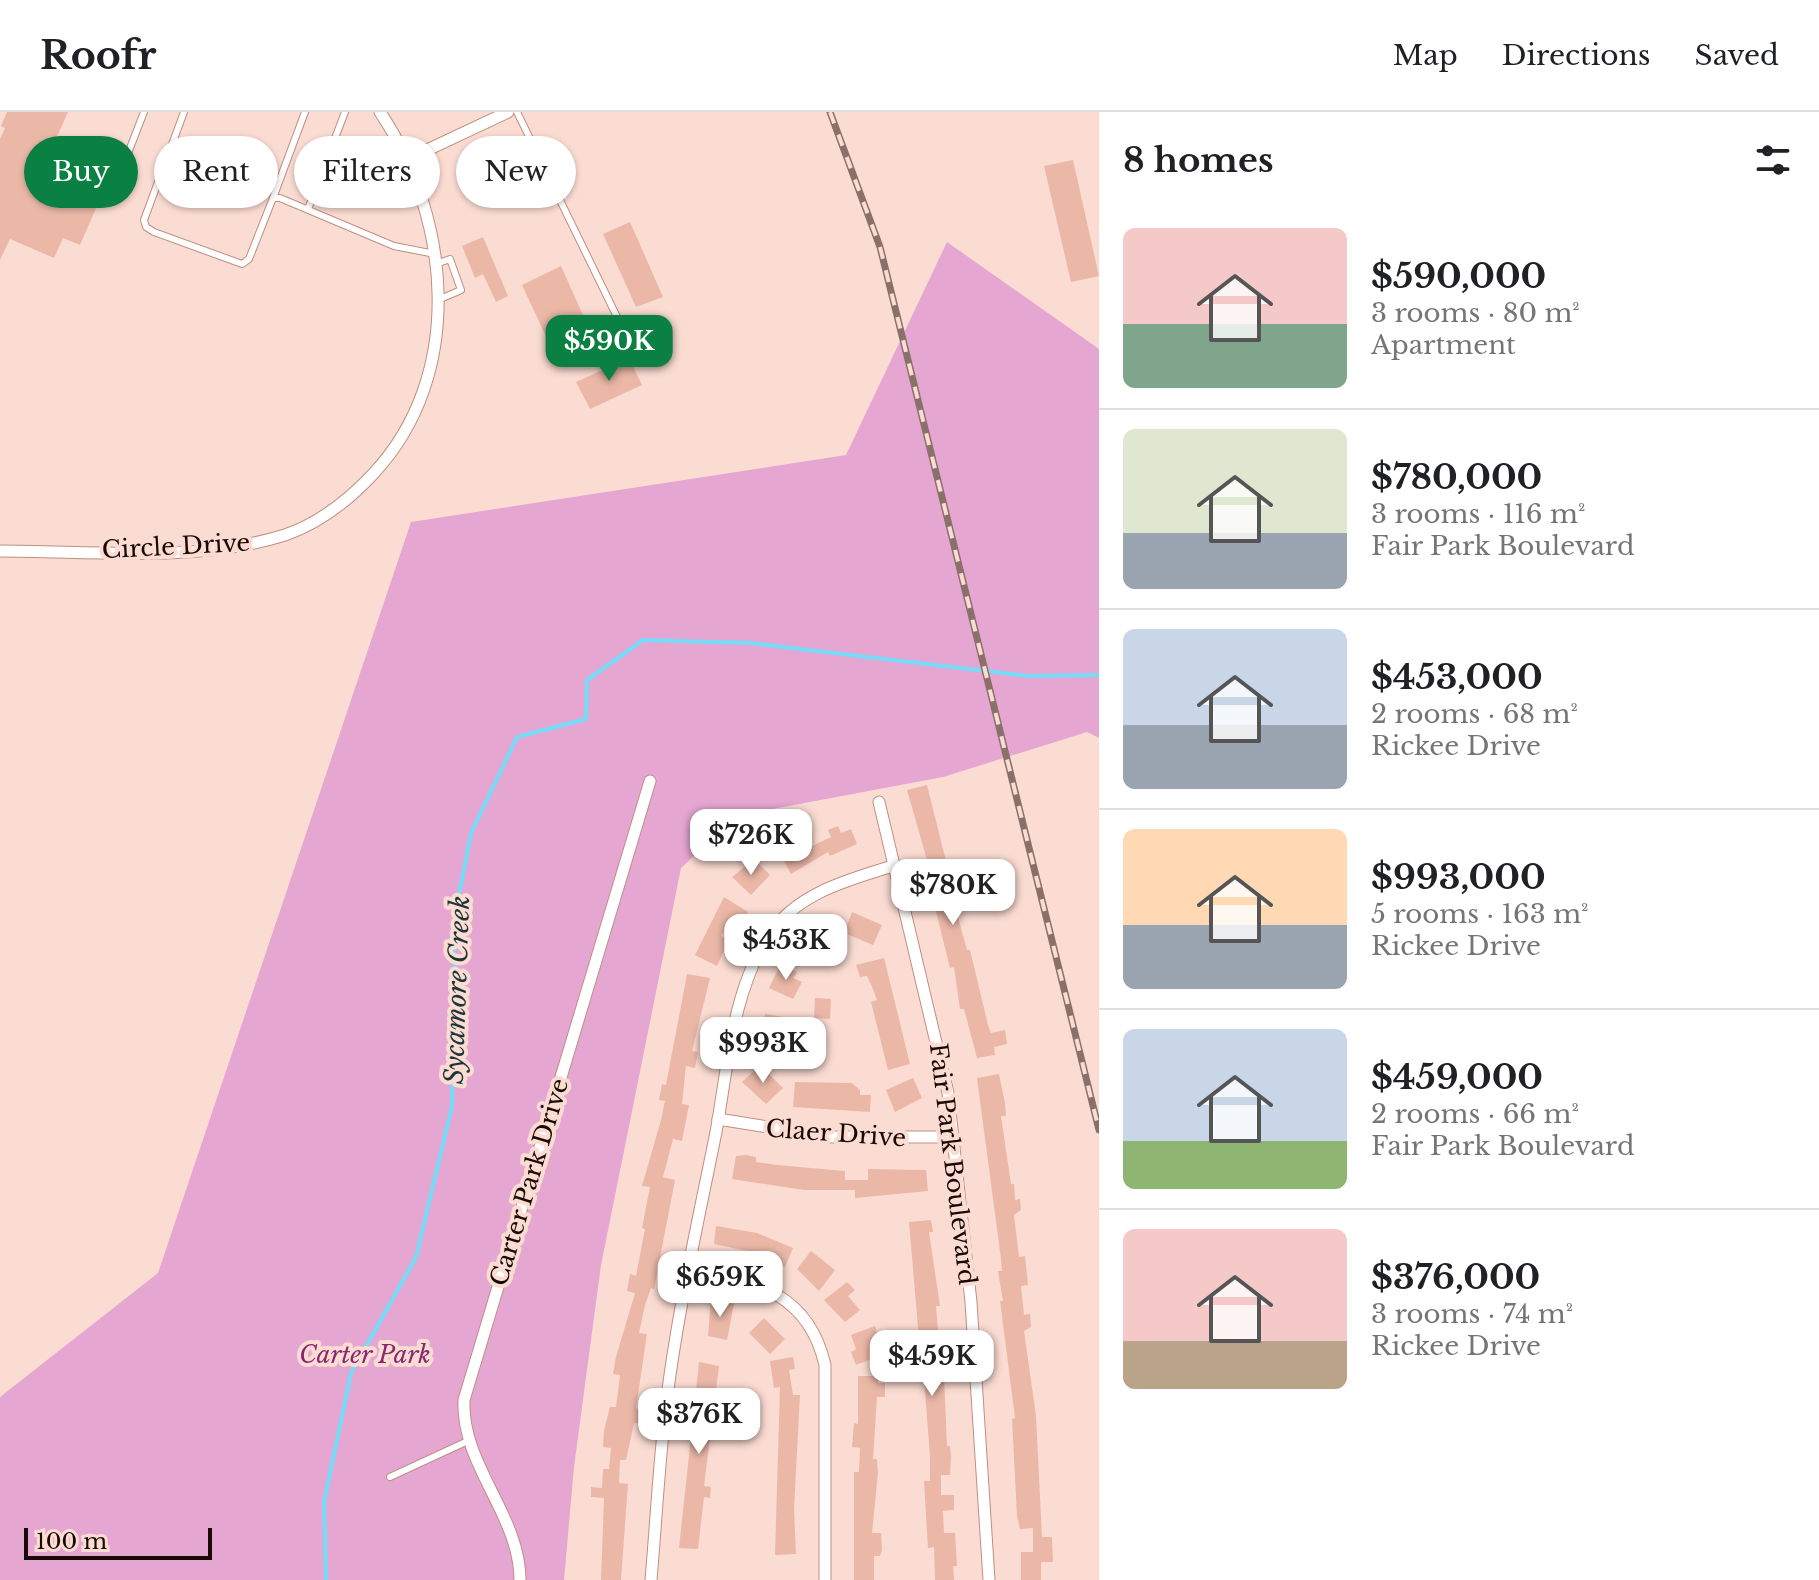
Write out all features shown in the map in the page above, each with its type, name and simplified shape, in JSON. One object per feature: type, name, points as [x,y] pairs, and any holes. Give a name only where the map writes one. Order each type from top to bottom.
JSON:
[{"type":"street","name":"Circle Drive","points":[[380,112],[394,136]]},
{"type":"street","points":[[440,144],[508,112]]},
{"type":"street","name":"Circle Drive","points":[[0,551],[220,548],[275,537],[316,521],[340,506],[363,486],[404,434],[430,371],[438,300],[436,259],[426,208]]},
{"type":"street","name":"Carter Park Drive","points":[[520,1580],[515,1544],[463,1417],[469,1379],[650,781]]},
{"type":"street","name":"Fair Park Boulevard","points":[[879,802],[939,1044],[954,1137],[979,1398],[989,1580]]},
{"type":"street","points":[[651,1580],[666,1406],[741,999],[770,934],[785,915],[813,896],[844,881],[893,866]]},
{"type":"street","name":"Claer Drive","points":[[718,1119],[830,1137],[954,1137]]},
{"type":"street","points":[[690,1268],[760,1285],[793,1306],[816,1334],[825,1365],[825,1580]]},
{"type":"lane","points":[[134,112],[143,114],[135,136]]},
{"type":"lane","points":[[175,136],[184,112]]},
{"type":"lane","points":[[278,185],[305,112]]},
{"type":"lane","points":[[308,209],[345,112]]},
{"type":"lane","points":[[517,112],[619,321]]},
{"type":"lane","points":[[154,193],[144,220],[146,227],[242,264],[249,259],[269,208]]},
{"type":"lane","points":[[278,198],[394,246],[436,259],[450,259],[461,290],[438,300]]},
{"type":"lane","points":[[390,1477],[470,1440]]},
{"type":"green space","name":"Carter Park","points":[[947,242],[1099,349],[1099,738],[1087,732],[943,777],[736,816],[681,868],[601,1265],[574,1467],[564,1580],[0,1580],[0,1397],[158,1273],[411,522],[846,455]]},
{"type":"building","points":[[7,112],[68,112],[57,136],[24,136],[24,208],[96,208],[80,245],[63,238],[54,258],[10,239],[0,260],[0,139],[5,128],[1,126]]},
{"type":"building","points":[[1073,160],[1099,276],[1071,282],[1044,166]]},
{"type":"building","points":[[630,222],[663,297],[636,307],[603,234]]},
{"type":"building","points":[[483,237],[508,296],[496,302],[483,274],[475,278],[462,246]]},
{"type":"building","points":[[561,266],[595,342],[557,360],[522,285]]},
{"type":"building","points":[[629,358],[642,385],[590,409],[576,382]]},
{"type":"building","points":[[927,785],[948,869],[952,868],[957,890],[951,892],[967,950],[970,950],[988,1025],[991,1033],[1005,1030],[1007,1044],[994,1047],[995,1055],[977,1058],[964,1009],[960,1009],[954,967],[950,968],[929,883],[931,874],[907,790]]},
{"type":"building","points":[[838,826],[841,833],[851,829],[857,844],[830,856],[828,852],[791,874],[780,853],[806,840],[810,847],[831,837],[828,830]]},
{"type":"building","points":[[754,859],[770,875],[751,895],[732,877]]},
{"type":"building","points":[[724,897],[748,912],[740,924],[732,918],[721,936],[729,939],[717,966],[695,955]]},
{"type":"building","points":[[852,912],[882,925],[873,945],[844,933]]},
{"type":"building","points":[[822,921],[833,934],[823,943],[830,950],[817,962],[817,952],[803,962],[789,953]]},
{"type":"building","points":[[884,958],[910,1064],[888,1070],[871,1002],[877,1000],[867,976],[860,977],[856,965]]},
{"type":"building","points":[[781,964],[797,972],[793,978],[802,982],[793,999],[769,988]]},
{"type":"building","points":[[687,974],[710,978],[692,1051],[698,1052],[695,1068],[686,1066],[682,1104],[689,1105],[682,1141],[673,1139],[663,1177],[675,1180],[654,1289],[651,1288],[645,1305],[639,1333],[647,1334],[636,1408],[646,1413],[645,1424],[634,1423],[626,1460],[620,1460],[619,1483],[628,1484],[621,1580],[601,1580],[604,1498],[591,1497],[591,1487],[602,1488],[603,1469],[609,1469],[611,1448],[603,1447],[604,1431],[610,1407],[616,1407],[620,1375],[613,1374],[635,1293],[627,1291],[630,1274],[636,1276],[645,1229],[642,1228],[650,1187],[642,1186],[661,1120],[665,1101],[659,1100],[662,1084],[666,1085]]},
{"type":"building","points":[[815,998],[831,999],[830,1019],[814,1018]]},
{"type":"building","points":[[765,1014],[783,1017],[778,1050],[758,1047]]},
{"type":"building","points":[[760,1065],[783,1088],[766,1104],[742,1082]]},
{"type":"building","points":[[999,1074],[1005,1103],[1006,1116],[1001,1116],[1011,1184],[1014,1184],[1015,1200],[1020,1199],[1021,1210],[1014,1215],[1019,1257],[1025,1256],[1028,1285],[1021,1286],[1024,1315],[1030,1314],[1031,1327],[1024,1331],[1036,1416],[1042,1537],[1052,1537],[1053,1562],[1041,1562],[1041,1580],[1021,1580],[1021,1552],[1033,1552],[1033,1528],[1020,1529],[1017,1516],[1012,1419],[1015,1418],[1000,1301],[1003,1301],[998,1271],[1002,1271],[1001,1259],[977,1078]]},
{"type":"building","points":[[913,1078],[922,1098],[895,1112],[886,1090]]},
{"type":"building","points":[[795,1082],[852,1083],[860,1090],[860,1095],[871,1095],[870,1112],[793,1107]]},
{"type":"building","points":[[736,1156],[756,1157],[756,1162],[845,1171],[845,1180],[868,1180],[868,1169],[926,1170],[928,1191],[855,1198],[855,1190],[804,1190],[732,1179]]},
{"type":"building","points":[[931,1220],[933,1232],[929,1232],[940,1306],[936,1306],[938,1331],[942,1330],[947,1446],[950,1446],[951,1456],[950,1475],[941,1475],[941,1495],[954,1495],[954,1510],[943,1511],[944,1533],[955,1533],[957,1566],[953,1566],[954,1580],[935,1580],[934,1547],[928,1548],[924,1481],[930,1481],[930,1457],[923,1364],[912,1365],[911,1356],[906,1357],[905,1340],[919,1339],[909,1222]]},
{"type":"building","points":[[716,1226],[757,1233],[793,1248],[785,1267],[755,1256],[757,1253],[714,1244]]},
{"type":"building","points":[[811,1251],[835,1270],[819,1291],[797,1269]]},
{"type":"building","points":[[847,1282],[855,1290],[848,1296],[860,1310],[845,1322],[824,1300]]},
{"type":"building","points":[[711,1299],[734,1304],[727,1340],[708,1336]]},
{"type":"building","points":[[764,1318],[785,1339],[770,1354],[749,1333]]},
{"type":"building","points":[[875,1326],[880,1356],[856,1365],[851,1352],[856,1349],[851,1335]]},
{"type":"building","points":[[793,1357],[795,1369],[789,1370],[793,1395],[800,1395],[794,1509],[796,1554],[775,1555],[780,1387],[774,1388],[770,1361]]},
{"type":"building","points":[[699,1362],[719,1366],[704,1486],[711,1487],[710,1498],[704,1497],[698,1549],[679,1548]]},
{"type":"building","points":[[858,1376],[878,1376],[878,1383],[885,1383],[885,1397],[877,1397],[873,1459],[877,1459],[878,1473],[872,1533],[881,1533],[882,1550],[880,1556],[874,1556],[874,1580],[854,1580],[854,1472],[859,1472],[860,1448],[852,1447],[854,1423],[858,1424]]},
{"type":"waterway","name":"Sycamore Creek","points":[[326,1580],[324,1502],[351,1373],[416,1257],[452,1106],[455,915],[471,833],[517,737],[586,719],[587,680],[643,640],[750,643],[1028,676],[1099,675]]},
{"type":"railway","points":[[830,112],[880,247],[1099,1130]]}]
